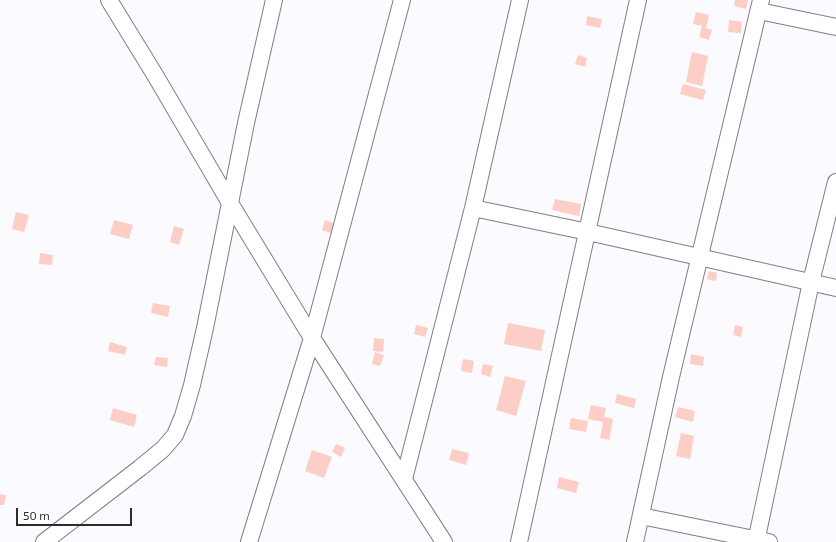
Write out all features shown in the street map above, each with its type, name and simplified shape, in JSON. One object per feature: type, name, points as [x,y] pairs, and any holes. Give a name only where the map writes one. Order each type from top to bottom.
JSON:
[{"type":"street","points":[[109,0],[155,74],[230,203],[312,338],[444,542]]},
{"type":"street","points":[[44,542],[140,468],[162,450],[175,435],[183,416],[192,385],[205,328],[246,123],[274,0]]},
{"type":"street","points":[[248,542],[312,338],[402,0]]},
{"type":"street","points":[[404,479],[473,208],[520,0]]},
{"type":"street","points":[[519,542],[638,0]]},
{"type":"street","points":[[635,542],[671,377],[760,5],[836,27]]},
{"type":"street","points":[[641,516],[760,541],[811,282],[836,182]]},
{"type":"street","points":[[473,208],[588,232],[836,288]]},
{"type":"building","points":[[735,0],[748,0],[746,9],[734,6]]},
{"type":"building","points":[[696,12],[709,15],[706,28],[712,30],[709,40],[699,37],[702,26],[693,24]]},
{"type":"building","points":[[587,16],[602,19],[600,28],[586,25]]},
{"type":"building","points":[[729,20],[742,22],[741,33],[728,32]]},
{"type":"building","points":[[692,52],[708,56],[702,86],[686,82]]},
{"type":"building","points":[[578,55],[587,58],[585,67],[575,64]]},
{"type":"building","points":[[683,84],[706,90],[703,100],[680,94]]},
{"type":"building","points":[[555,199],[581,204],[579,216],[552,210]]},
{"type":"building","points":[[16,212],[29,215],[24,232],[12,229]]},
{"type":"building","points":[[114,220],[133,225],[129,239],[110,234]]},
{"type":"building","points":[[325,220],[335,224],[331,233],[322,230]]},
{"type":"building","points":[[174,226],[184,229],[179,245],[170,242]]},
{"type":"building","points":[[40,253],[53,255],[52,265],[39,264]]},
{"type":"building","points":[[709,271],[717,273],[716,281],[707,279]]},
{"type":"building","points":[[153,303],[170,306],[168,317],[151,313]]},
{"type":"building","points":[[508,323],[545,330],[541,351],[504,344]]},
{"type":"building","points":[[416,325],[428,328],[425,337],[414,334]]},
{"type":"building","points":[[735,325],[743,327],[741,337],[733,335]]},
{"type":"building","points":[[374,338],[384,339],[383,352],[373,351]]},
{"type":"building","points":[[110,342],[127,347],[125,355],[108,351]]},
{"type":"building","points":[[375,352],[384,355],[380,366],[372,364]]},
{"type":"building","points":[[691,354],[704,357],[703,366],[690,364]]},
{"type":"building","points":[[156,357],[168,358],[167,367],[154,365]]},
{"type":"building","points":[[463,359],[474,361],[472,373],[461,371]]},
{"type":"building","points":[[483,364],[493,366],[490,377],[481,374]]},
{"type":"building","points":[[505,376],[526,381],[516,416],[496,410]]},
{"type":"building","points":[[617,394],[636,399],[634,408],[615,403]]},
{"type":"building","points":[[591,405],[606,408],[604,417],[613,419],[609,440],[600,438],[603,422],[588,419]]},
{"type":"building","points":[[678,407],[695,411],[693,422],[675,417]]},
{"type":"building","points":[[113,408],[137,415],[134,427],[110,420]]},
{"type":"building","points":[[571,418],[588,421],[586,432],[569,429]]},
{"type":"building","points":[[681,433],[694,436],[690,459],[676,456]]},
{"type":"building","points":[[336,444],[345,448],[341,457],[332,452]]},
{"type":"building","points":[[452,449],[469,453],[466,465],[449,460]]},
{"type":"building","points":[[312,450],[332,457],[324,478],[305,471]]},
{"type":"building","points":[[559,477],[579,482],[576,493],[557,488]]},
{"type":"building","points":[[0,494],[6,495],[4,505],[0,505]]}]
